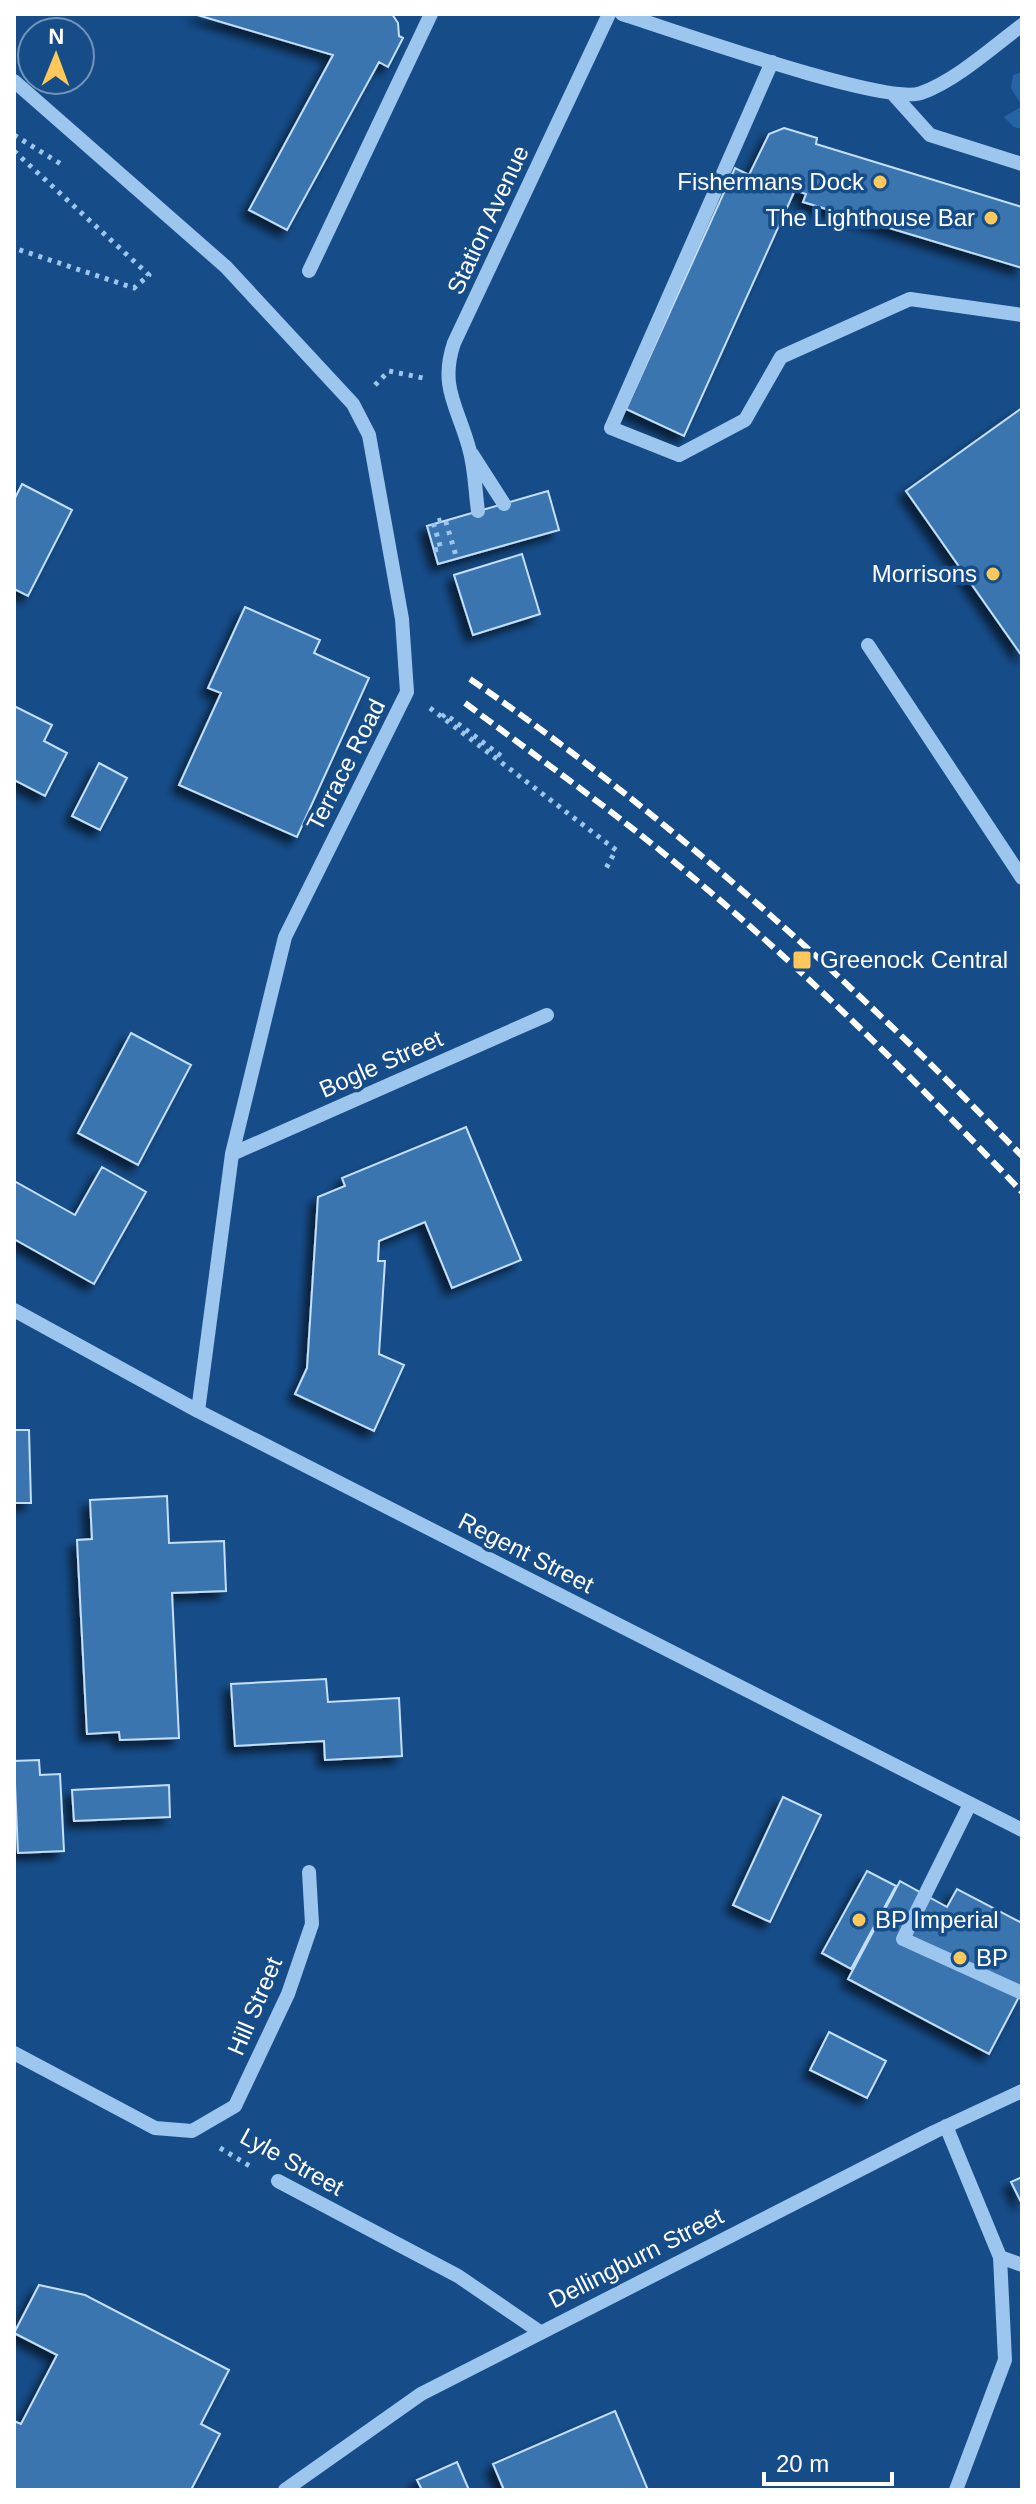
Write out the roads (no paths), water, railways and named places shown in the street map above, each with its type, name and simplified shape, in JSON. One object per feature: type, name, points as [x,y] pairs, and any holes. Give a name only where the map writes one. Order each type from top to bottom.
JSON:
[{"type":"street","points":[[309,271],[431,14]]},
{"type":"street","name":"Station Avenue","points":[[478,511],[470,450],[447,382],[447,362],[609,14]]},
{"type":"street","points":[[622,14],[772,62],[894,95],[918,95],[940,84],[1022,25]]},
{"type":"street","points":[[772,62],[611,428],[679,455],[745,420],[781,357],[910,299],[1022,315]]},
{"type":"street","name":"Terrace Road","points":[[14,81],[226,267],[353,404],[369,435],[402,619],[407,692],[285,937],[232,1154],[198,1411]]},
{"type":"street","points":[[894,95],[930,135],[1022,164]]},
{"type":"street","name":"Station Avenue","points":[[470,450],[504,504]]},
{"type":"street","points":[[868,645],[1022,878]]},
{"type":"street","name":"Bogle Street","points":[[232,1154],[547,1015]]},
{"type":"street","name":"Regent Street","points":[[14,1310],[198,1411],[1022,1830]]},
{"type":"street","points":[[970,1804],[903,1939],[1022,1993]]},
{"type":"street","name":"Hill Street","points":[[14,2053],[155,2128],[192,2131],[235,2106],[288,1994],[312,1924],[309,1872]]},
{"type":"street","name":"Dellingburn Street","points":[[285,2490],[421,2394],[946,2126],[1022,2091]]},
{"type":"street","points":[[946,2126],[1000,2257],[1005,2360],[956,2490]]},
{"type":"street","name":"Lyle Street","points":[[278,2181],[458,2276],[540,2332]]},
{"type":"street","points":[[1000,2257],[1022,2265]]},
{"type":"railway","points":[[470,679],[617,788],[758,904],[892,1027],[1022,1156]]},
{"type":"railway","points":[[465,703],[626,823],[768,942],[855,1023],[1022,1192]]},
{"type":"place","name":"Fishermans Dock","points":[[880,182]]},
{"type":"place","name":"The Lighthouse Bar","points":[[991,218]]},
{"type":"place","name":"Morrisons","points":[[993,574]]},
{"type":"place","name":"Greenock Central","points":[[802,960]]},
{"type":"place","name":"BP Imperial","points":[[859,1920]]},
{"type":"place","name":"BP","points":[[960,1958]]}]
